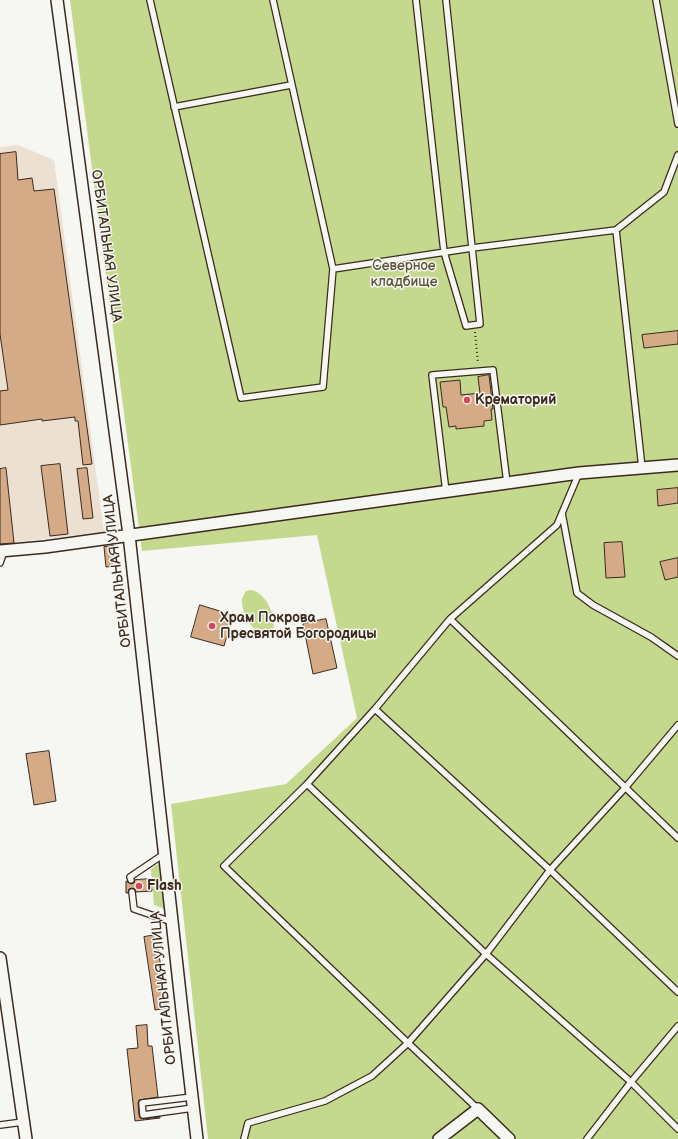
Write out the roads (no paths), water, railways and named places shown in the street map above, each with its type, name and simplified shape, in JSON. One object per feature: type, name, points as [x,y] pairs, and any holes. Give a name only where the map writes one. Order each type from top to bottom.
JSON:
[{"type":"street","name":"ОРБИТАЛЬНАЯ УЛИЦА","points":[[57,0],[130,535],[180,999],[197,1139]]},
{"type":"street","points":[[2,551],[45,547],[579,473],[678,465]]},
{"type":"street","points":[[0,958],[26,1139]]},
{"type":"street","points":[[439,1139],[478,1109],[509,1139]]},
{"type":"lane","points":[[150,0],[241,398],[323,387],[333,269],[273,0]]},
{"type":"lane","points":[[416,0],[444,252],[466,326],[480,324],[446,0]]},
{"type":"lane","points":[[656,0],[678,124]]},
{"type":"lane","points":[[174,107],[291,85]]},
{"type":"lane","points":[[333,269],[472,248],[616,230],[664,192],[678,155]]},
{"type":"lane","points":[[616,230],[642,468]]},
{"type":"lane","points":[[446,492],[432,375],[493,370],[507,483]]},
{"type":"lane","points":[[478,1109],[224,866],[307,784],[375,709],[450,619],[557,524],[579,473]]},
{"type":"lane","points":[[562,513],[577,593],[593,605],[651,637],[678,656]]},
{"type":"lane","points":[[0,563],[2,551]]},
{"type":"lane","points":[[450,619],[678,838]]},
{"type":"lane","points":[[375,709],[550,870],[678,992]]},
{"type":"lane","points":[[244,1139],[248,1123],[325,1101],[372,1076],[408,1043],[486,954],[550,870],[626,788],[678,725]]},
{"type":"lane","points":[[307,784],[486,954],[631,1082],[678,1129]]},
{"type":"lane","points":[[131,880],[130,876],[164,854]]},
{"type":"lane","points":[[132,892],[134,909],[172,922]]},
{"type":"lane","points":[[586,1139],[678,1026]]},
{"type":"lane","points":[[192,1096],[142,1103],[143,1115],[193,1108]]},
{"type":"lane","points":[[0,1125],[23,1122]]},
{"type":"place","name":"Крематорий","points":[[467,400]]},
{"type":"place","name":"Храм Покрова Пресвятой Богородицы","points":[[212,626]]},
{"type":"place","name":"Flash","points":[[139,886]]},
{"type":"park label","name":"Северное кладбище","points":[[404,274]]}]
